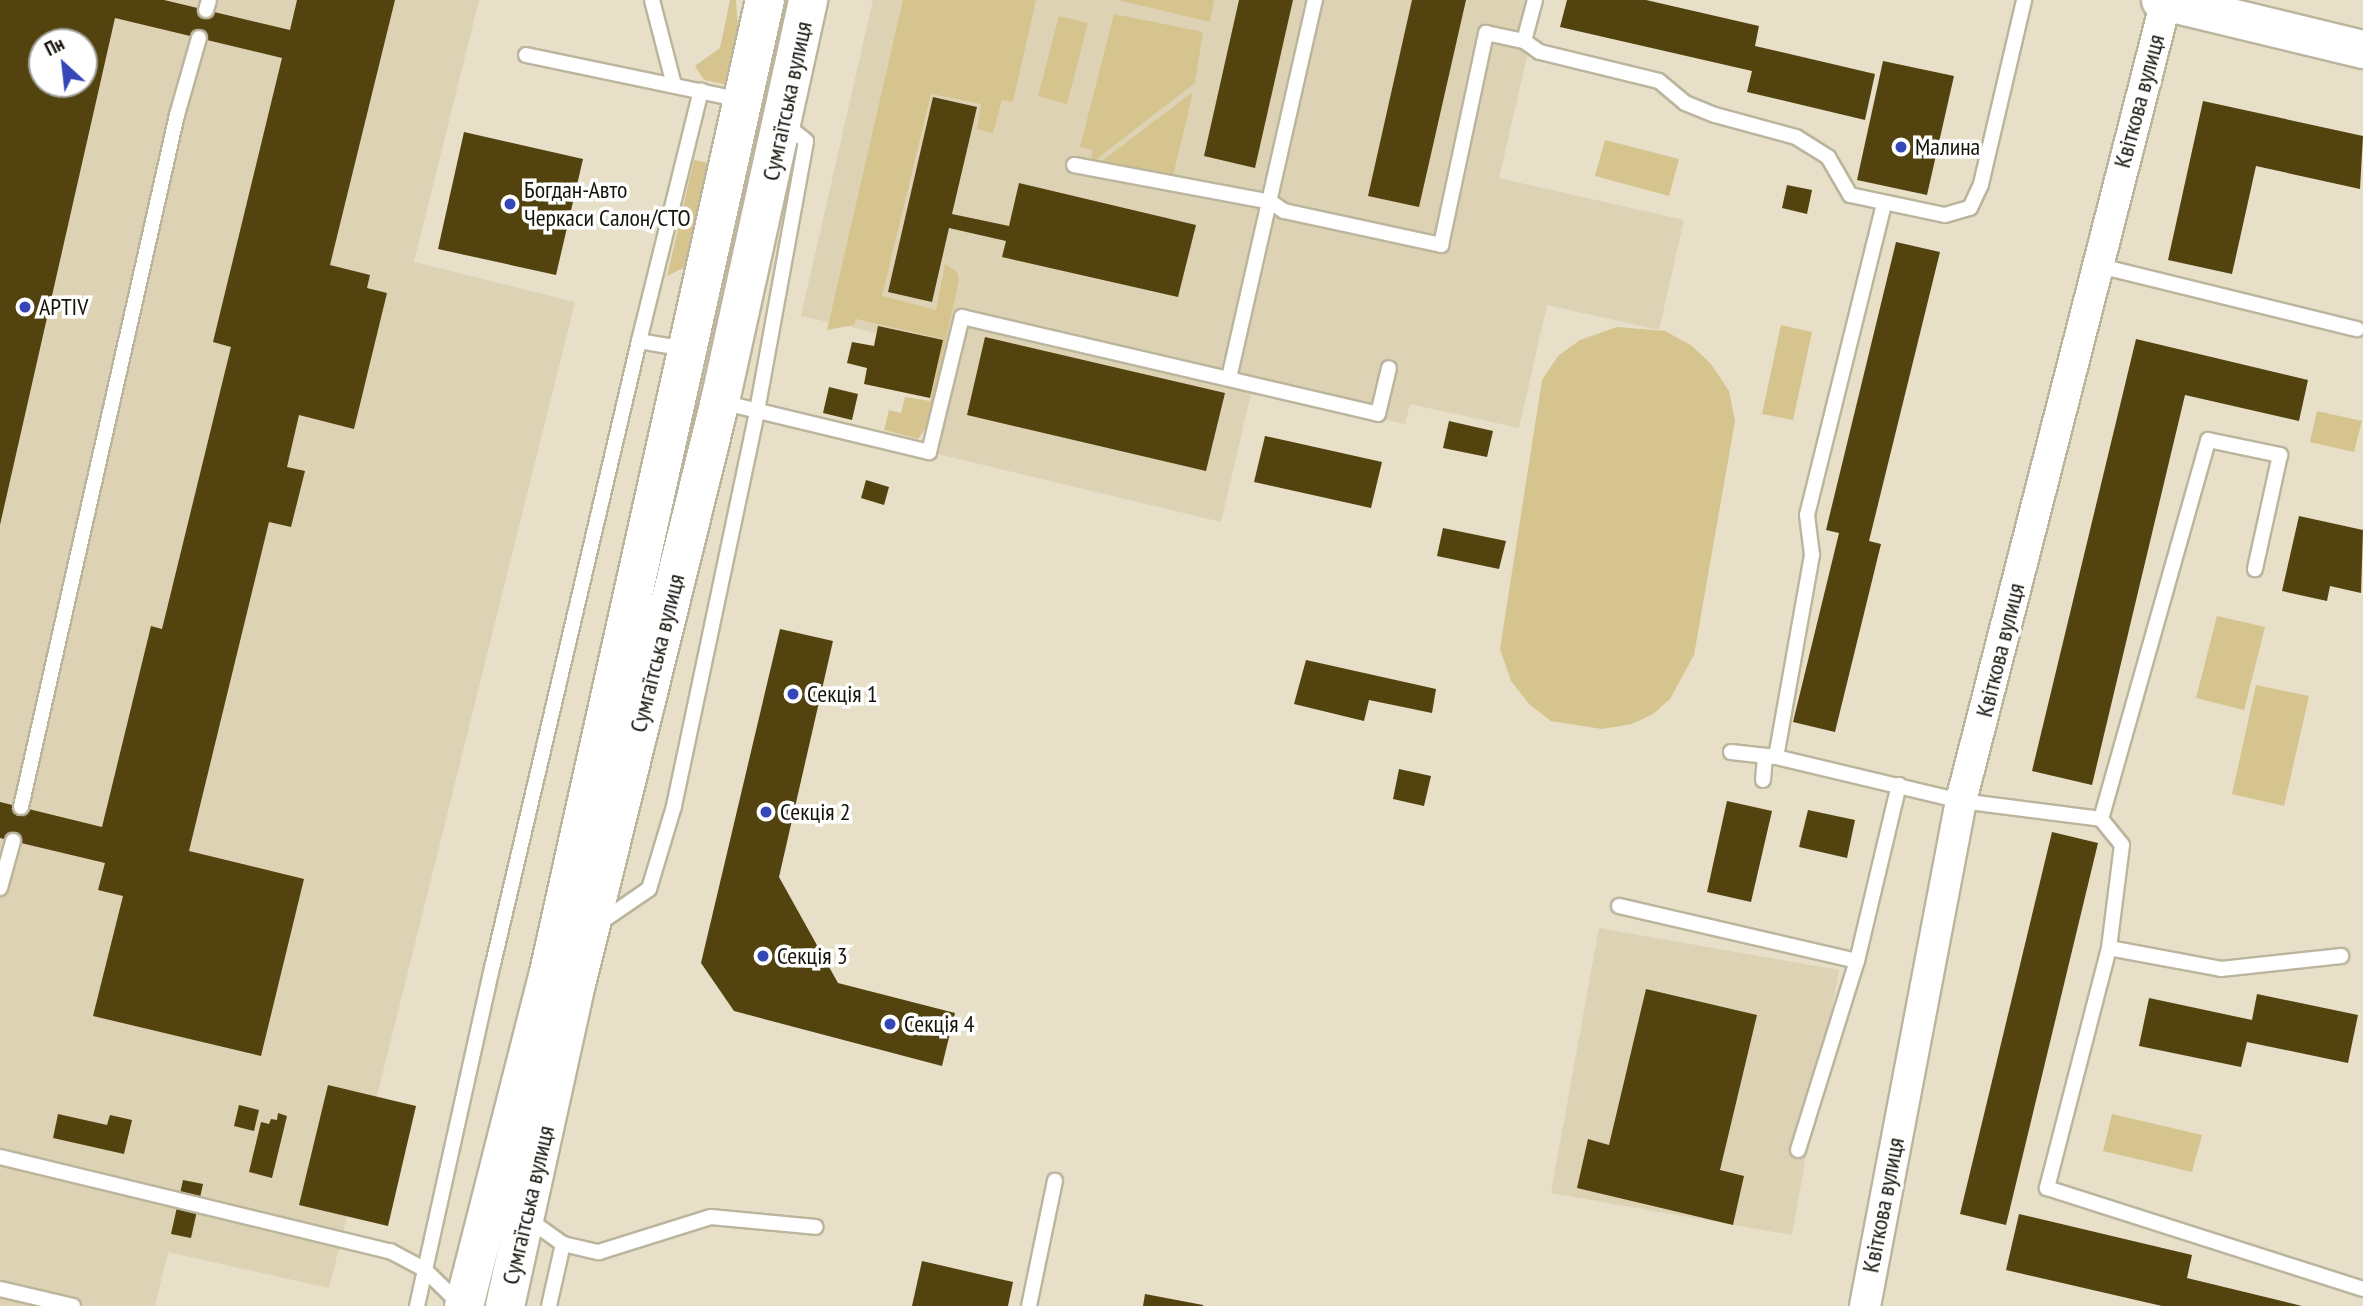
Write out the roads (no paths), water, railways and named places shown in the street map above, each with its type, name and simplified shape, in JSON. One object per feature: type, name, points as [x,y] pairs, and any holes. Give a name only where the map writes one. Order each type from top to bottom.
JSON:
[{"type":"main road","name":"Сумгаїтська вулиця","points":[[505,1306],[526,1216],[541,1071],[688,349],[765,0]]},
{"type":"main road","name":"Сумгаїтська вулиця","points":[[463,1306],[589,930],[720,401],[808,0]]},
{"type":"street","points":[[2163,1],[2363,49]]},
{"type":"street","name":"Квіткова вулиця","points":[[1865,1306],[1961,801],[2163,1]]},
{"type":"lane","points":[[652,0],[674,85]]},
{"type":"lane","points":[[1228,378],[1271,202],[1315,0]]},
{"type":"lane","points":[[1524,41],[1535,0]]},
{"type":"lane","points":[[1074,165],[1271,202],[1284,211],[1441,245],[1486,33],[1524,41],[1540,52],[1659,81],[1685,103],[1715,115],[1796,137],[1828,158],[1850,195],[1945,215],[1970,208],[1988,163],[2024,0]]},
{"type":"lane","points":[[21,807],[177,115],[199,38]]},
{"type":"lane","points":[[526,54],[743,100]]},
{"type":"lane","points":[[417,1306],[639,341],[701,91]]},
{"type":"lane","points":[[589,930],[649,889],[674,806],[757,411],[806,141],[783,122]]},
{"type":"lane","points":[[1763,780],[1771,756],[1812,555],[1807,515],[1884,204]]},
{"type":"lane","points":[[2096,265],[2357,329]]},
{"type":"lane","points":[[720,401],[929,452],[962,317],[1378,414],[1389,368]]},
{"type":"lane","points":[[639,341],[688,349]]},
{"type":"lane","points":[[2101,819],[2207,440],[2280,455],[2255,569]]},
{"type":"lane","points":[[1731,752],[1771,756],[1961,801],[2101,819],[2122,845],[2109,948],[2047,1188],[2363,1289]]},
{"type":"lane","points":[[1798,1150],[1857,961],[1899,785]]},
{"type":"lane","points":[[0,888],[12,841]]},
{"type":"lane","points":[[1619,906],[1857,961]]},
{"type":"lane","points":[[2109,948],[2221,969],[2341,956]]},
{"type":"lane","points":[[0,1157],[390,1251],[424,1269],[463,1306]]},
{"type":"lane","points":[[1029,1306],[1055,1181]]},
{"type":"lane","points":[[526,1216],[563,1244],[599,1252],[710,1217],[816,1227]]},
{"type":"lane","points":[[549,1306],[563,1244]]},
{"type":"lane","points":[[0,1289],[73,1306]]},
{"type":"place","name":"Малина","points":[[1901,147]]},
{"type":"place","name":"Богдан-Авто Черкаси Салон/СТО","points":[[510,204]]},
{"type":"place","name":"APTIV","points":[[25,307]]},
{"type":"place","name":"Секція 1","points":[[793,694]]},
{"type":"place","name":"Секція 2","points":[[766,812]]},
{"type":"place","name":"Секція 3","points":[[763,956]]},
{"type":"place","name":"Секція 4","points":[[890,1024]]}]
